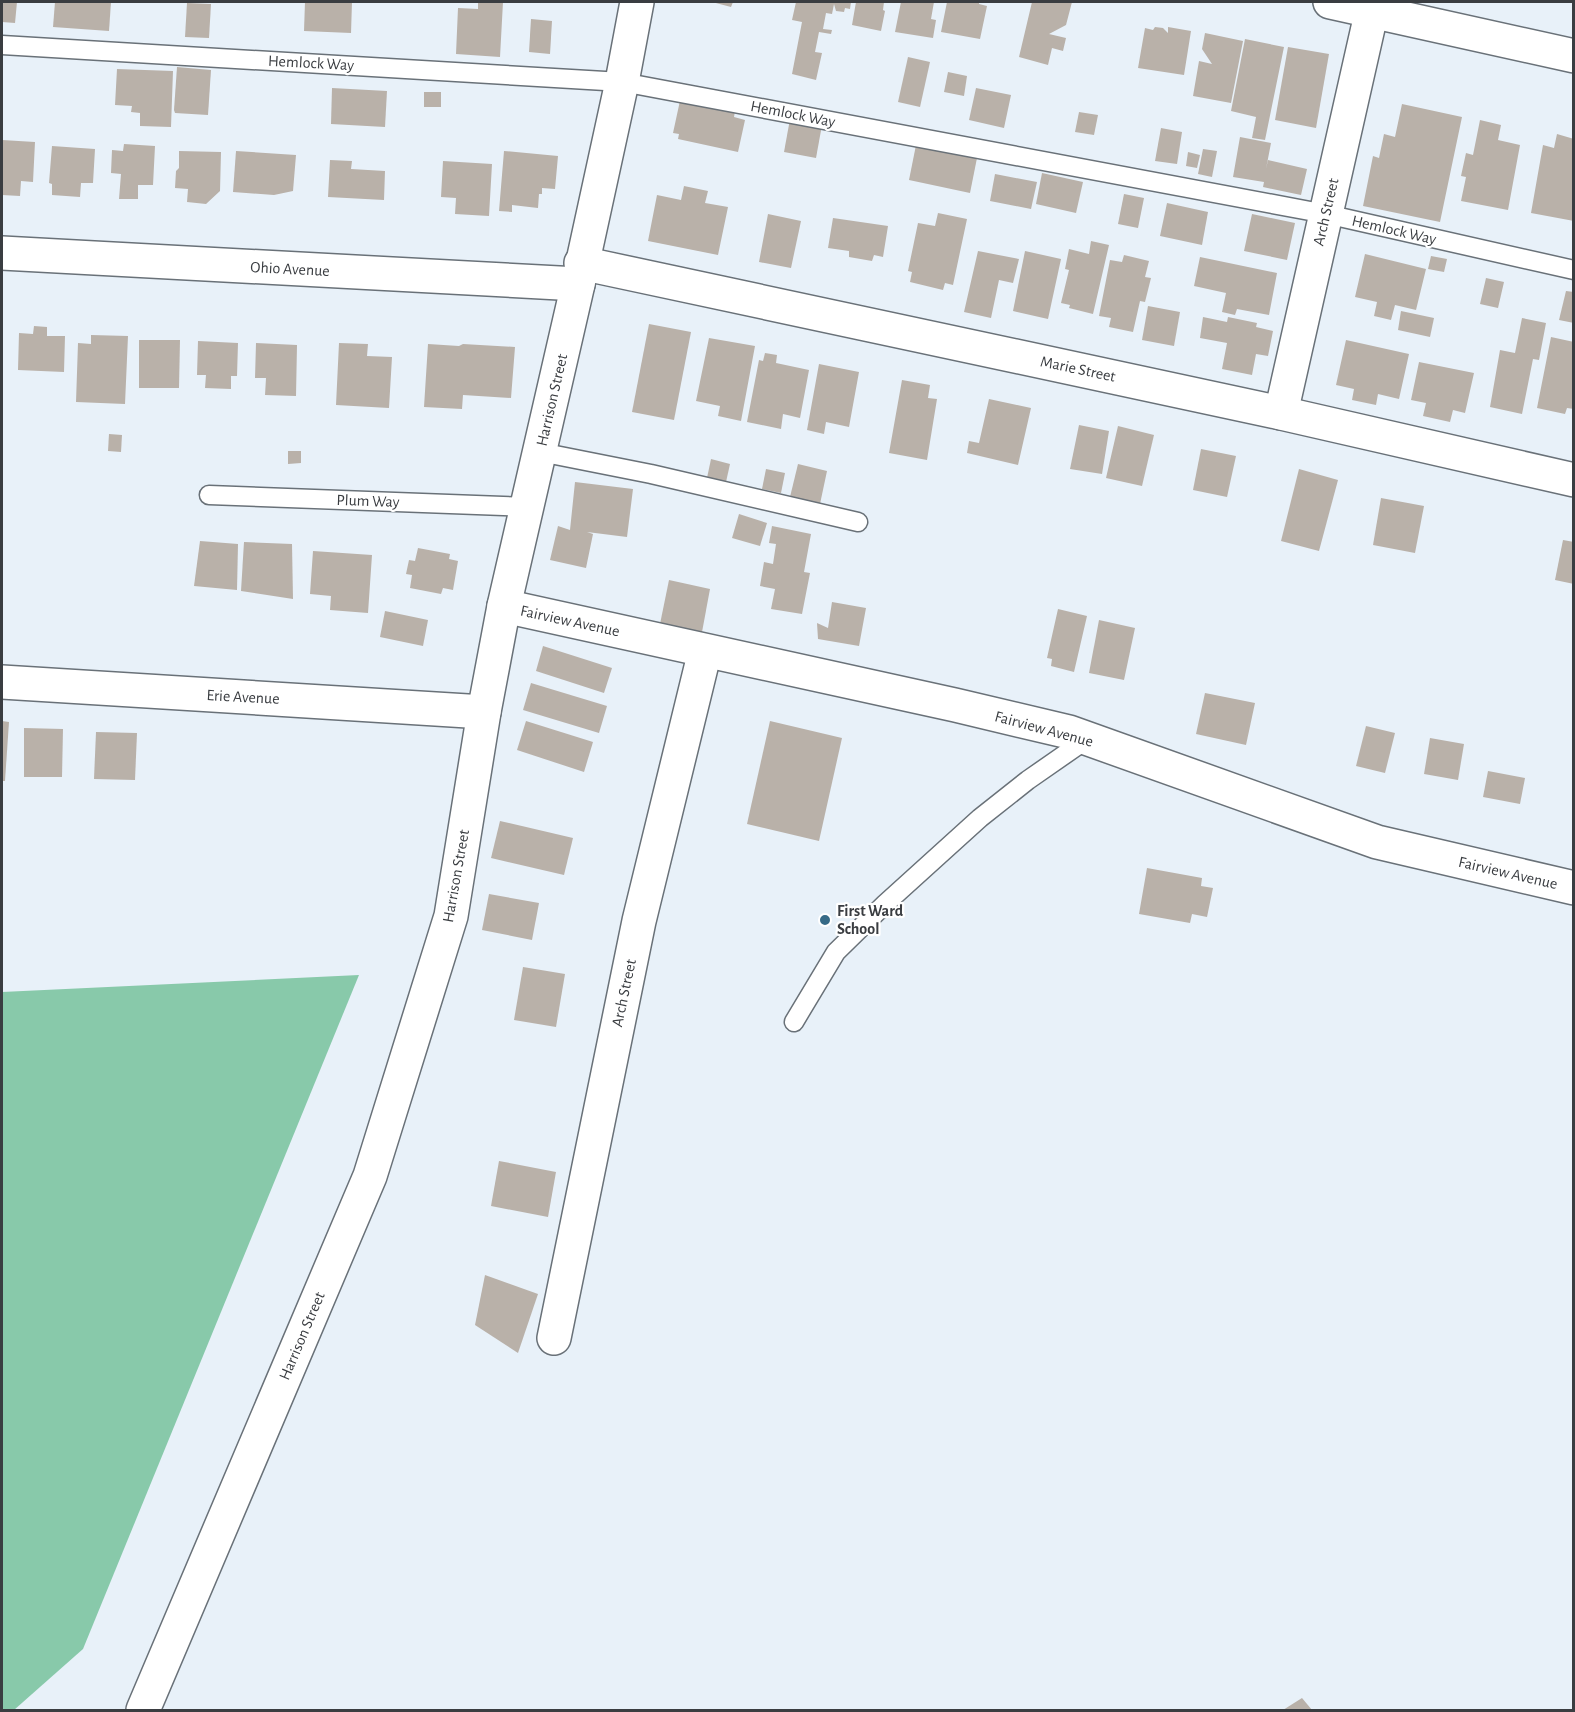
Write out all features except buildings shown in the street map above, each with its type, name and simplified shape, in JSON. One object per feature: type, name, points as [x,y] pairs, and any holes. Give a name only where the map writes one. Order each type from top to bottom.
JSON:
[{"type":"street","name":"Harrison Street","points":[[143,1710],[370,1176],[451,916],[484,712],[504,606],[622,82],[637,2]]},
{"type":"street","points":[[1354,5],[1574,56]]},
{"type":"street","name":"Arch Street","points":[[1281,413],[1326,214],[1354,5]]},
{"type":"street","name":"Ohio Avenue","points":[[2,253],[579,274]]},
{"type":"street","name":"Marie Street","points":[[579,274],[1281,413],[1574,480]]},
{"type":"street","name":"Fairview Avenue","points":[[504,606],[1069,732],[1377,842],[1574,888]]},
{"type":"street","name":"Arch Street","points":[[554,1338],[639,921],[705,651]]},
{"type":"street","name":"Erie Avenue","points":[[2,682],[484,712]]},
{"type":"lane","name":"Hemlock Way","points":[[2,45],[622,82],[1326,214],[1574,270]]},
{"type":"lane","points":[[540,452],[651,474],[858,522]]},
{"type":"lane","name":"Plum Way","points":[[209,495],[527,507]]},
{"type":"lane","points":[[794,1022],[836,952],[885,904],[980,818],[1028,780],[1087,739]]},
{"type":"green space","points":[[359,975],[83,1649],[14,1710],[2,1710],[2,992]]},
{"type":"place","name":"First Ward School","points":[[825,920]]}]
